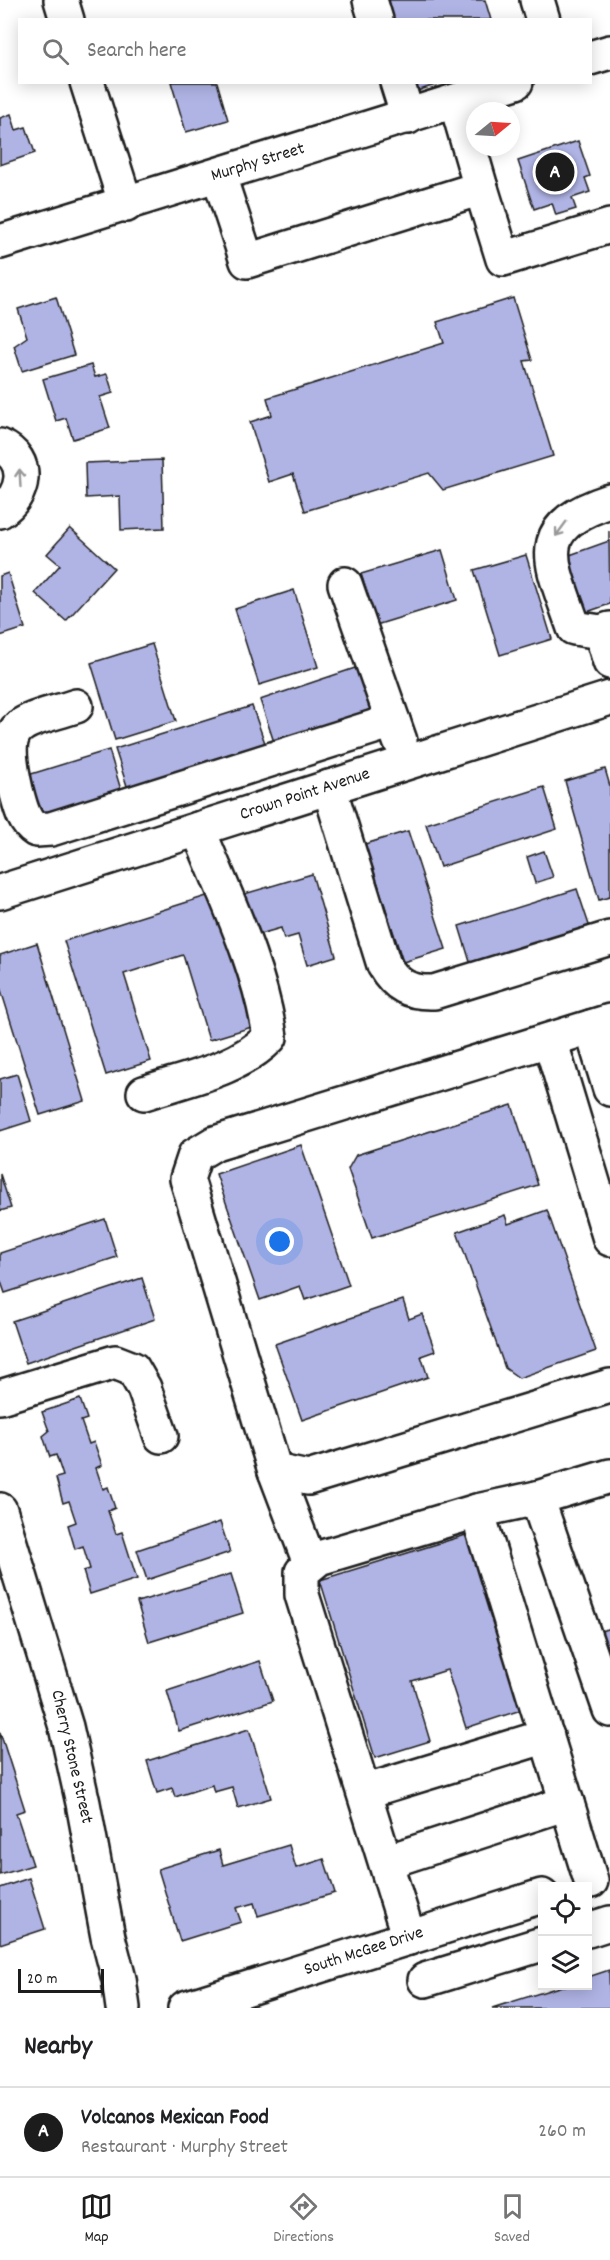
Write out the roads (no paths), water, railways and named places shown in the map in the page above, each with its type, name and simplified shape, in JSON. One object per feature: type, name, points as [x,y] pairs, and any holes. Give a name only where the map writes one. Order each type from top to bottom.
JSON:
[{"type":"street","points":[[61,0],[67,18]]},
{"type":"street","points":[[369,0],[375,18]]},
{"type":"street","points":[[537,0],[542,18]]},
{"type":"street","points":[[592,58],[610,52]]},
{"type":"street","points":[[88,84],[126,205]]},
{"type":"street","points":[[398,84],[408,117]]},
{"type":"street","name":"Murphy Street","points":[[0,242],[126,205],[510,84]]},
{"type":"street","points":[[456,102],[503,259],[610,226]]},
{"type":"street","points":[[219,176],[248,261],[481,188]]},
{"type":"street","points":[[0,446],[15,458],[22,474],[22,487],[9,506],[0,511]]},
{"type":"street","points":[[607,641],[574,628],[551,551],[557,532],[566,522],[586,509],[610,501]]},
{"type":"street","points":[[345,584],[408,762]]},
{"type":"street","points":[[76,706],[18,725],[9,735],[4,747],[6,761],[26,822],[36,830],[51,829],[393,720]]},
{"type":"street","name":"Crown Point Avenue","points":[[0,892],[408,762],[608,707]]},
{"type":"street","points":[[329,787],[384,965],[393,981],[406,988],[418,993],[434,992],[610,938]]},
{"type":"street","points":[[51,829],[65,871]]},
{"type":"street","points":[[144,1093],[232,1064],[257,1051],[270,1037],[267,1012],[245,948],[198,829]]},
{"type":"street","points":[[310,1563],[275,1470],[186,1179],[195,1155],[215,1143],[600,1024],[610,1089]]},
{"type":"street","points":[[550,1040],[610,1239]]},
{"type":"street","points":[[0,1397],[115,1362],[133,1369],[144,1388],[161,1436]]},
{"type":"street","points":[[275,1470],[308,1478],[610,1386]]},
{"type":"street","points":[[538,1946],[425,1994],[418,1935],[386,1862],[302,1595],[302,1572],[310,1563],[320,1558],[477,1511],[537,1498],[610,1476]]},
{"type":"street","points":[[537,1498],[610,1710]]},
{"type":"street","name":"Cherry Stone Street","points":[[0,1510],[66,1727],[108,1937],[119,1979],[123,2008]]},
{"type":"street","points":[[477,1511],[591,1881]]},
{"type":"street","points":[[364,1792],[547,1736]]},
{"type":"street","points":[[386,1862],[567,1803]]},
{"type":"street","name":"South McGee Drive","points":[[185,2008],[538,1898]]},
{"type":"street","points":[[592,1929],[610,1923]]},
{"type":"place","name":"Volcanos Mexican Food","points":[[555,172]]}]
